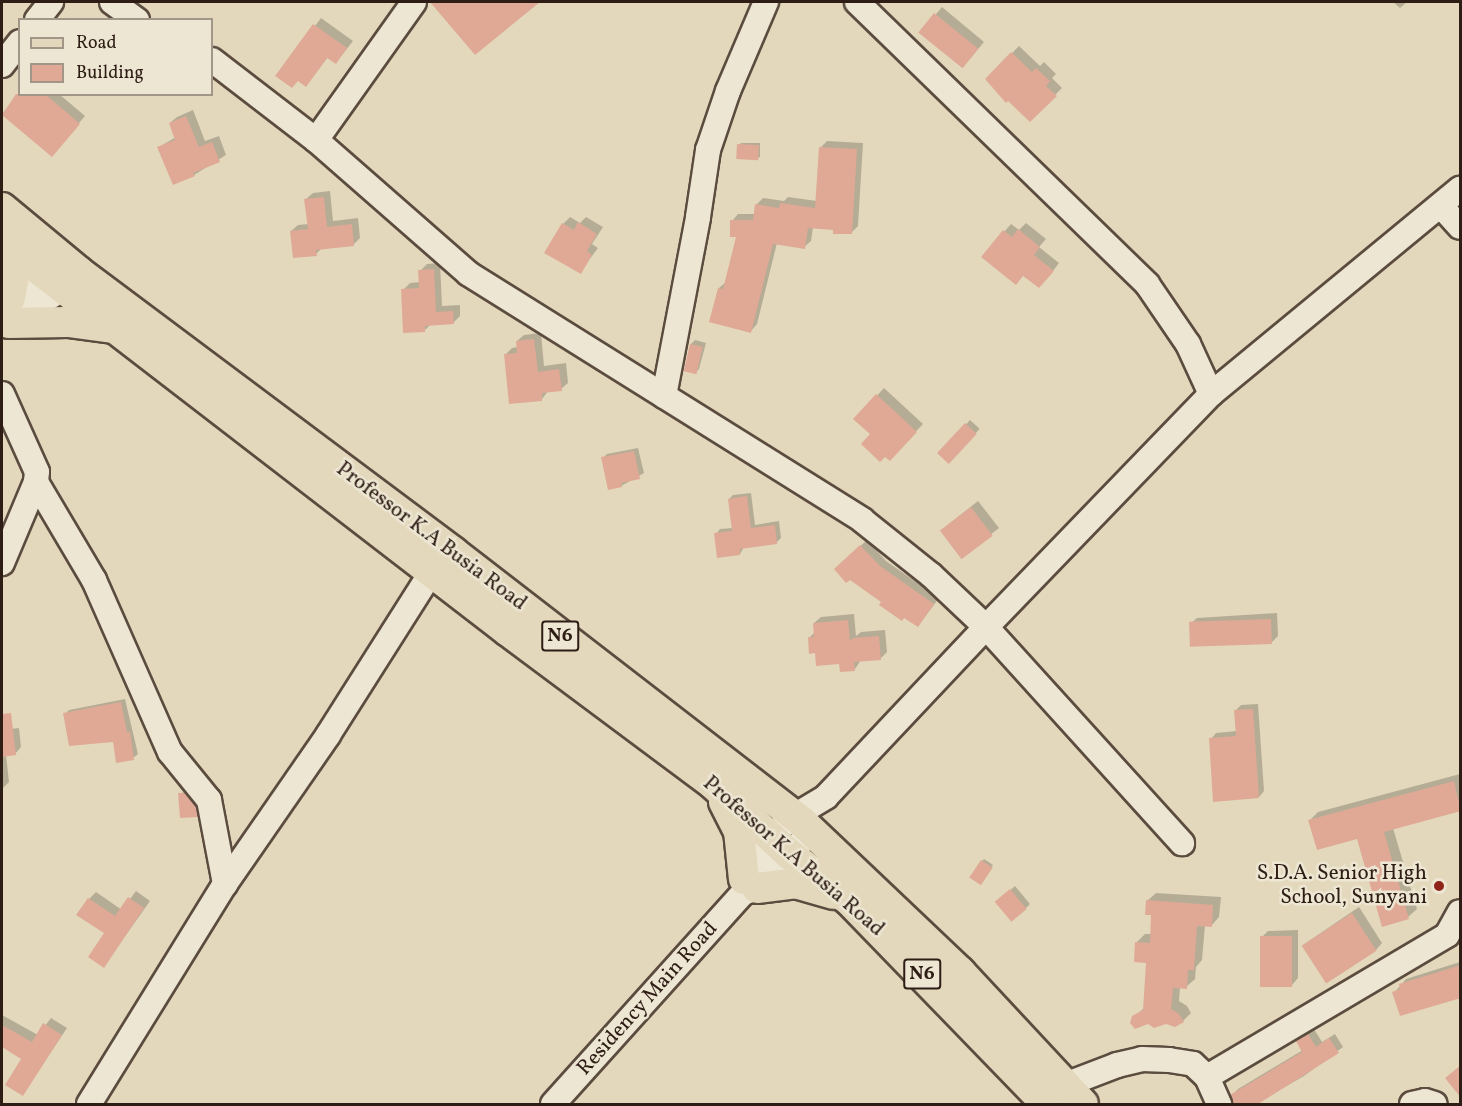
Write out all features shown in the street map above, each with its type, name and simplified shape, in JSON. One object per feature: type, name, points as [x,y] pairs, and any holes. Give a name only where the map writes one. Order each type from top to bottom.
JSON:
[{"type":"main road","name":"Professor K.A Busia Road","points":[[2,208],[116,329],[713,784],[780,845],[849,900],[1060,1099]]},
{"type":"main road","name":"Professor K.A Busia Road","points":[[5,243],[64,275],[453,552],[803,824],[960,972],[1060,1099]]},
{"type":"main road","points":[[5,243],[13,281],[6,312],[116,329]]},
{"type":"main road","points":[[713,784],[739,831],[748,887],[795,883],[849,900]]},
{"type":"street","points":[[39,18],[51,2]]},
{"type":"street","points":[[112,2],[134,18]]},
{"type":"street","points":[[316,140],[414,2]]},
{"type":"street","points":[[664,396],[698,218],[708,150],[728,91],[766,2]]},
{"type":"street","points":[[856,2],[1147,284],[1188,344],[1211,394]]},
{"type":"street","points":[[2,65],[18,45]]},
{"type":"street","points":[[213,61],[316,140],[469,274],[862,520],[931,575],[986,627],[1182,843]]},
{"type":"street","points":[[803,824],[986,627],[1211,394],[1461,189]]},
{"type":"street","points":[[1441,206],[1461,227]]},
{"type":"street","points":[[6,312],[64,275]]},
{"type":"street","points":[[2,394],[37,472],[36,482],[2,563]]},
{"type":"street","points":[[36,482],[94,580],[170,752],[209,800],[225,884]]},
{"type":"street","points":[[89,1104],[225,884],[328,735],[432,571]]},
{"type":"street","name":"Residency Main Road","points":[[553,1104],[748,887],[780,845],[803,824]]},
{"type":"street","points":[[1207,1077],[1447,935],[1461,912]]},
{"type":"street","points":[[1060,1099],[1091,1073],[1142,1059],[1193,1064],[1207,1077],[1219,1104]]},
{"type":"street","points":[[1413,1104],[1425,1101],[1434,1104]]},
{"type":"building","points":[[430,2],[540,2],[475,55]]},
{"type":"building","points":[[934,13],[978,49],[963,68],[918,32]]},
{"type":"building","points":[[313,24],[347,48],[336,64],[327,58],[306,87],[298,81],[292,88],[275,76]]},
{"type":"building","points":[[1011,52],[1032,72],[1036,68],[1050,81],[1046,86],[1057,96],[1030,122],[1008,101],[1006,103],[985,79]]},
{"type":"building","points":[[16,94],[18,96],[47,96],[80,124],[52,157],[2,115]]},
{"type":"building","points":[[186,116],[199,147],[212,142],[220,162],[193,173],[195,176],[173,185],[157,147],[175,140],[169,123]]},
{"type":"building","points":[[737,144],[759,145],[758,160],[736,159]]},
{"type":"building","points":[[819,147],[857,149],[852,234],[833,234],[833,230],[808,228],[805,249],[773,244],[751,333],[709,322],[718,288],[723,289],[736,237],[730,237],[730,220],[753,220],[755,204],[779,208],[780,203],[815,208]]},
{"type":"building","points":[[324,197],[327,227],[352,224],[354,246],[316,250],[317,256],[293,258],[290,231],[308,229],[304,199]]},
{"type":"building","points":[[578,222],[597,234],[587,251],[592,255],[581,274],[544,253],[562,223],[574,230]]},
{"type":"building","points":[[1018,229],[1040,247],[1034,255],[1054,271],[1039,288],[1023,276],[1016,285],[981,257],[1003,230],[1012,237]]},
{"type":"building","points":[[434,269],[436,312],[453,311],[454,324],[425,326],[425,332],[403,333],[401,289],[419,288],[418,270]]},
{"type":"building","points":[[534,339],[538,372],[559,369],[562,391],[542,393],[542,401],[509,404],[504,354],[517,353],[516,341]]},
{"type":"building","points":[[690,344],[703,347],[696,374],[684,371]]},
{"type":"building","points":[[876,394],[917,432],[890,461],[885,457],[880,462],[861,444],[870,434],[853,419]]},
{"type":"building","points":[[965,423],[977,434],[949,464],[937,453]]},
{"type":"building","points":[[634,451],[640,479],[621,483],[622,487],[608,490],[601,457]]},
{"type":"building","points":[[747,496],[751,528],[775,525],[777,544],[740,549],[740,555],[717,558],[714,533],[732,531],[728,499]]},
{"type":"building","points":[[971,507],[993,536],[962,559],[940,530]]},
{"type":"building","points":[[860,545],[880,566],[934,604],[918,627],[904,618],[902,621],[879,605],[881,602],[850,580],[846,583],[834,569]]},
{"type":"building","points":[[1271,619],[1272,644],[1190,647],[1189,622]]},
{"type":"building","points":[[848,620],[850,641],[853,638],[879,636],[881,660],[854,662],[855,671],[840,672],[839,664],[816,666],[815,653],[809,654],[808,637],[814,637],[813,623]]},
{"type":"building","points":[[121,702],[127,732],[130,732],[134,760],[116,763],[113,742],[69,746],[63,713]]},
{"type":"building","points":[[1253,709],[1259,798],[1213,802],[1209,738],[1236,736],[1234,710]]},
{"type":"building","points":[[11,713],[16,755],[2,757],[2,714]]},
{"type":"building","points":[[1454,781],[1461,811],[1384,832],[1409,919],[1382,927],[1357,839],[1317,850],[1308,820]]},
{"type":"building","points":[[178,793],[185,793],[196,806],[198,817],[180,818]]},
{"type":"building","points":[[981,860],[993,868],[981,885],[969,877]]},
{"type":"building","points":[[1010,889],[1027,909],[1011,922],[995,902]]},
{"type":"building","points":[[128,897],[144,908],[104,968],[88,957],[104,933],[76,915],[88,898],[115,916]]},
{"type":"building","points":[[1146,900],[1213,905],[1212,927],[1197,926],[1194,970],[1188,970],[1187,989],[1173,988],[1171,1009],[1179,1014],[1184,1022],[1175,1027],[1166,1024],[1154,1028],[1148,1024],[1135,1029],[1130,1023],[1132,1016],[1143,1010],[1146,963],[1134,962],[1135,942],[1150,943],[1151,915],[1145,915]]},
{"type":"building","points":[[1352,913],[1377,951],[1326,983],[1302,946]]},
{"type":"building","points":[[1260,936],[1292,936],[1292,987],[1260,987]]},
{"type":"building","points":[[1461,965],[1461,998],[1400,1016],[1392,992],[1400,989],[1399,984]]},
{"type":"building","points":[[43,1023],[62,1035],[23,1096],[5,1085],[21,1059],[2,1047],[2,1025],[32,1042]]},
{"type":"building","points":[[1308,1034],[1316,1047],[1329,1038],[1339,1053],[1258,1104],[1233,1104],[1230,1095],[1302,1052],[1296,1041]]},
{"type":"building","points":[[1461,1065],[1461,1098],[1445,1078]]},
{"type":"place","name":"S.D.A. Senior High School, Sunyani","points":[[1439,886]]}]
